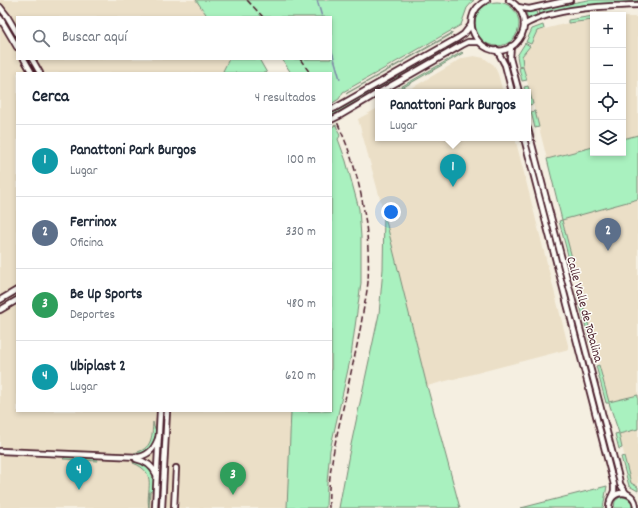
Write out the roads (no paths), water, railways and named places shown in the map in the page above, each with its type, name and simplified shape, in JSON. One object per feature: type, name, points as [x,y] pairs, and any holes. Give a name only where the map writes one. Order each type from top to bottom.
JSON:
[{"type":"street","points":[[333,109],[464,34],[471,25],[474,12],[479,5],[486,0]]},
{"type":"street","points":[[471,25],[478,42],[485,47],[497,50],[511,46],[519,39],[523,32],[524,19],[518,7],[509,0]]},
{"type":"street","points":[[518,7],[529,9],[570,0]]},
{"type":"street","points":[[524,25],[535,18],[557,14],[595,8],[638,5]]},
{"type":"street","points":[[0,7],[16,31]]},
{"type":"street","points":[[0,18],[16,45]]},
{"type":"street","points":[[386,89],[462,45],[468,42],[478,42]]},
{"type":"street","points":[[511,46],[510,58],[517,89]]},
{"type":"street","points":[[497,50],[505,65],[511,89]]},
{"type":"street","points":[[25,60],[31,72]]},
{"type":"street","points":[[33,60],[39,72]]},
{"type":"street","points":[[332,120],[375,95]]},
{"type":"street","name":"Calle Valle de Tobalina","points":[[525,141],[614,485],[614,491],[610,500],[609,508]]},
{"type":"street","name":"Calle Valle de Tobalina","points":[[531,141],[620,484],[635,501],[636,508]]},
{"type":"street","points":[[0,300],[16,291]]},
{"type":"street","points":[[0,310],[16,301]]},
{"type":"street","points":[[155,508],[160,412]]},
{"type":"street","points":[[162,508],[167,412]]},
{"type":"street","points":[[132,458],[144,456],[150,452],[156,445],[159,436]]},
{"type":"street","points":[[0,452],[132,458],[142,460],[149,465],[155,471],[157,478]]},
{"type":"street","points":[[174,508],[176,468]]},
{"type":"street","points":[[610,500],[616,494],[628,494],[638,498]]},
{"type":"waterway","points":[[317,0],[322,16]]},
{"type":"waterway","points":[[332,51],[340,79]]},
{"type":"railway","points":[[247,0],[262,16]]},
{"type":"railway","points":[[301,60],[309,72]]},
{"type":"railway","points":[[329,508],[331,465],[360,333],[368,286],[367,238],[361,193],[349,150],[332,112]]},
{"type":"place","name":"Panattoni Park Burgos","points":[[453,187]]},
{"type":"place","name":"Ferrinox","points":[[608,251]]},
{"type":"place","name":"Ubiplast 2","points":[[79,490]]},
{"type":"place","name":"Be Up Sports","points":[[233,495]]}]
